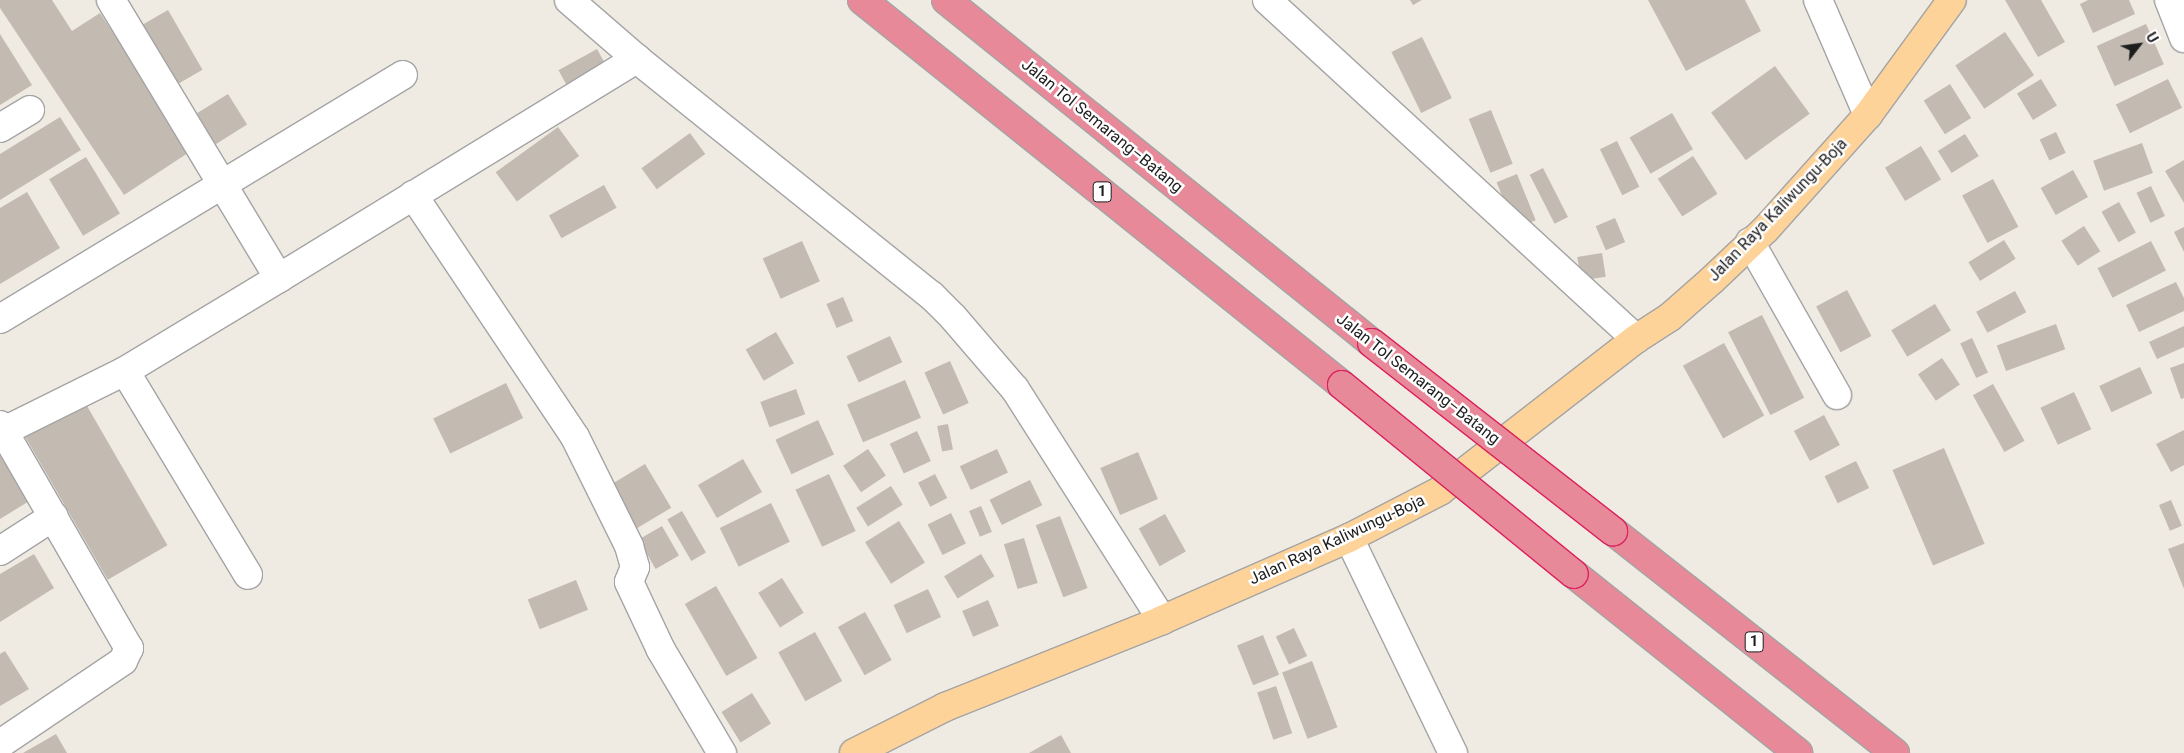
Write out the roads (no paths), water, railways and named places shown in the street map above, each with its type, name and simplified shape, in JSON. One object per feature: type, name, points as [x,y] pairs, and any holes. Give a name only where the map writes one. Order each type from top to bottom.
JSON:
[{"type":"highway","name":"1","points":[[862,0],[1798,753]]},
{"type":"highway","name":"Jalan Tol Semarang–Batang","points":[[946,0],[1372,344],[1614,531],[1895,753]]},
{"type":"main road","name":"Jalan Raya Kaliwungu-Boja","points":[[854,753],[945,707],[1162,620],[1349,538],[1440,491],[1636,339],[1670,317],[1750,242],[1868,115],[1952,0]]},
{"type":"street","points":[[111,0],[279,278]]},
{"type":"street","points":[[569,0],[637,59],[923,288],[953,317],[1015,389],[1162,620]]},
{"type":"street","points":[[1268,0],[1636,339]]},
{"type":"street","points":[[1818,0],[1868,115]]},
{"type":"street","points":[[2169,0],[2184,38]]},
{"type":"street","points":[[0,744],[128,655],[129,648],[2,428],[125,371],[637,59]]},
{"type":"street","points":[[0,318],[403,75]]},
{"type":"street","points":[[0,128],[30,110]]},
{"type":"street","points":[[413,195],[575,437],[628,546],[635,567],[629,582],[661,650],[722,753]]},
{"type":"street","points":[[1750,242],[1837,395]]},
{"type":"street","points":[[125,371],[248,575]]},
{"type":"street","points":[[0,551],[54,516]]},
{"type":"street","points":[[1349,538],[1453,753]]}]
